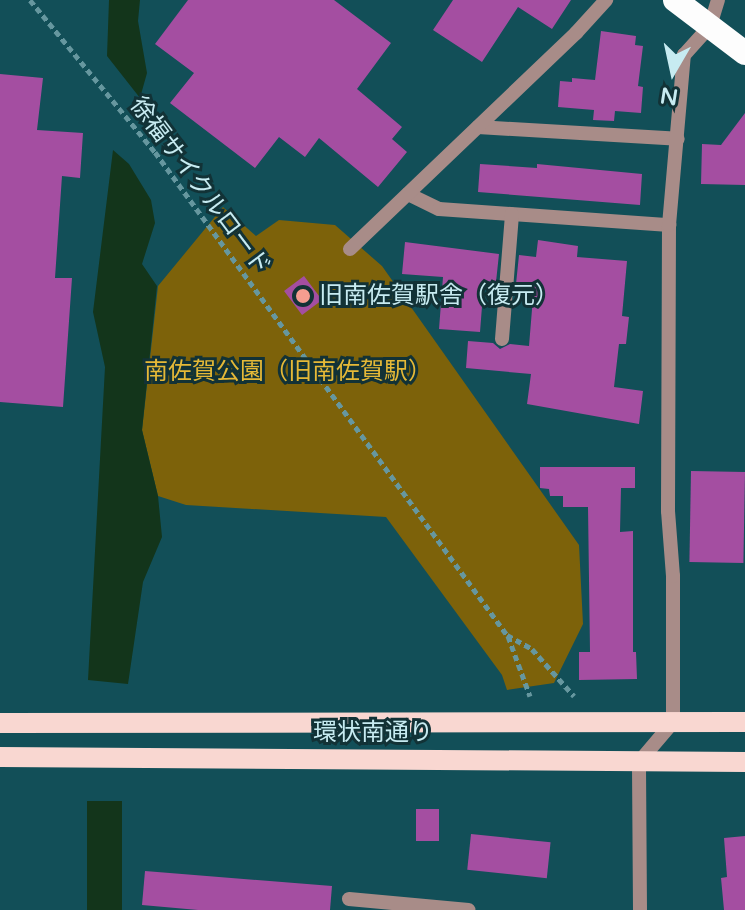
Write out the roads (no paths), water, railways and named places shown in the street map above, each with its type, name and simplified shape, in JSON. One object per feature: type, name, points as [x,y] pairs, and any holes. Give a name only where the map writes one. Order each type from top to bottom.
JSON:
[{"type":"highway","points":[[675,0],[745,53]]},
{"type":"main road","name":"環状南通り","points":[[0,723],[745,722]]},
{"type":"main road","name":"環状南通り","points":[[0,757],[745,762]]},
{"type":"street","points":[[350,249],[606,0]]},
{"type":"street","points":[[640,910],[639,762],[673,722],[673,576],[668,511],[669,225],[684,55],[710,26],[718,0]]},
{"type":"street","points":[[478,127],[678,139]]},
{"type":"street","points":[[408,194],[439,209],[669,225]]},
{"type":"street","points":[[502,339],[512,214]]},
{"type":"street","points":[[349,899],[468,910]]},
{"type":"place","name":"旧南佐賀駅舎（復元）","points":[[303,296]]},
{"type":"park label","name":"南佐賀公園（旧南佐賀駅）","points":[[288,372]]}]
